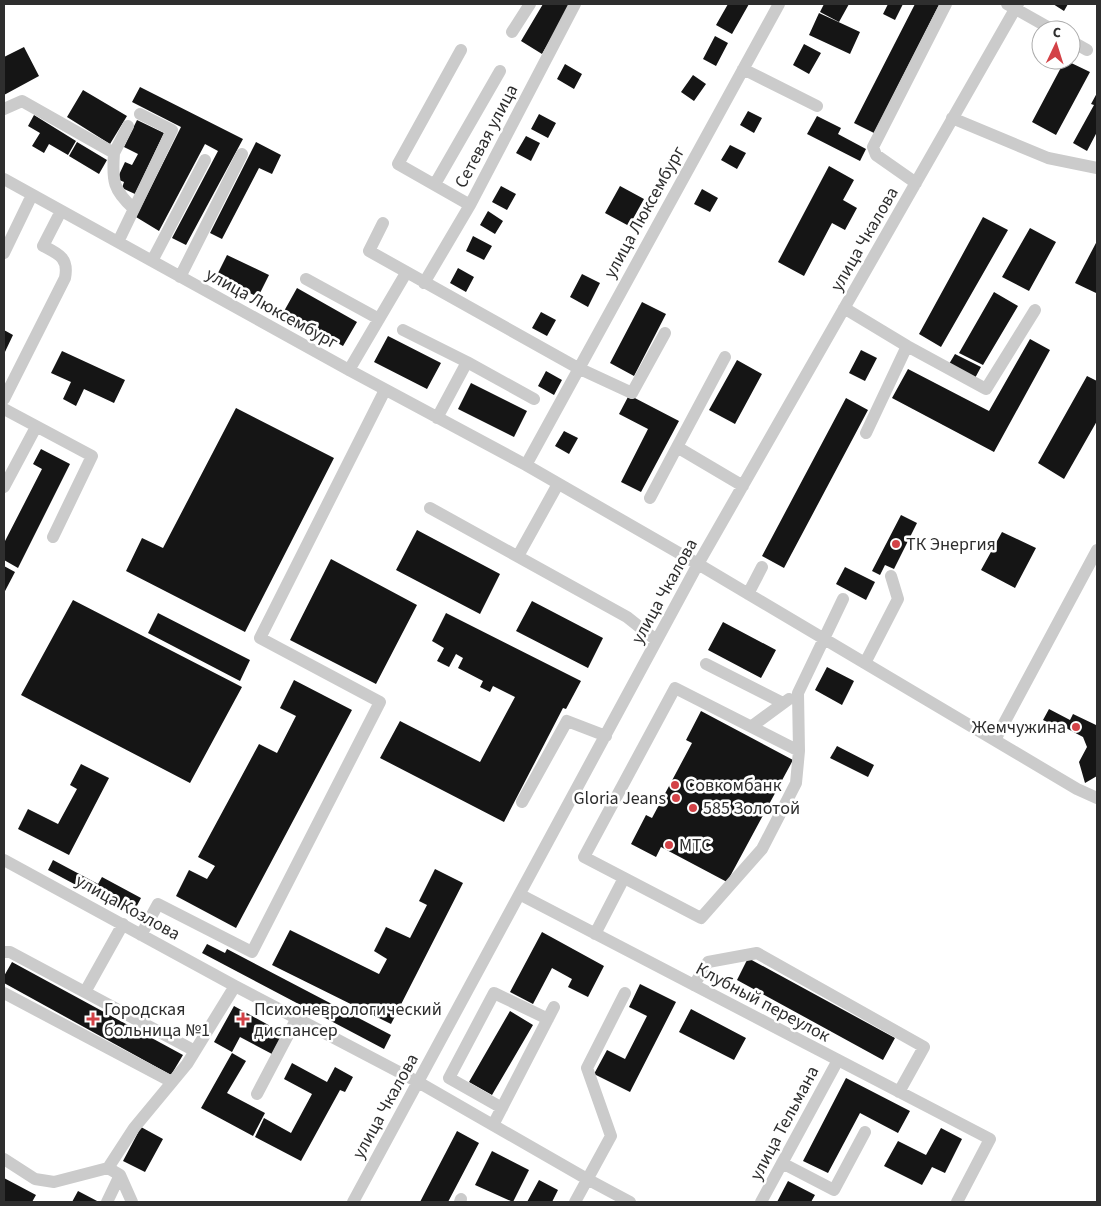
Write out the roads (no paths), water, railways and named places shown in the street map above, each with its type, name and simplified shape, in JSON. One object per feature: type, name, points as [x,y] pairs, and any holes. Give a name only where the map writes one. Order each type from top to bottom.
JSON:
[{"type":"street","points":[[512,32],[530,4]]},
{"type":"street","name":"Сетевая улица","points":[[424,283],[470,205],[576,4]]},
{"type":"street","name":"улица Люксембург","points":[[526,465],[779,4]]},
{"type":"street","points":[[916,182],[876,155],[873,148],[946,4]]},
{"type":"street","points":[[1013,5],[1037,20]]},
{"type":"street","name":"улица Чкалова","points":[[353,1202],[521,894],[656,640],[952,118],[1013,5]]},
{"type":"street","points":[[1081,46],[1087,50]]},
{"type":"street","points":[[462,50],[398,164],[470,205]]},
{"type":"street","points":[[743,69],[817,106]]},
{"type":"street","points":[[435,184],[500,71]]},
{"type":"street","points":[[4,109],[22,101],[114,153]]},
{"type":"street","points":[[118,242],[172,130],[140,114]]},
{"type":"street","points":[[952,118],[1048,158],[1097,168]]},
{"type":"street","points":[[128,126],[114,153],[114,182],[118,194],[134,209]]},
{"type":"street","points":[[180,277],[242,154]]},
{"type":"street","points":[[152,261],[205,160]]},
{"type":"street","name":"улица Люксембург","points":[[4,179],[385,390],[526,465],[698,564],[1077,789],[1097,798]]},
{"type":"street","points":[[4,254],[32,195]]},
{"type":"street","points":[[4,399],[64,278],[67,268],[65,260],[60,255],[43,246],[61,211]]},
{"type":"street","points":[[383,223],[369,252],[578,368],[632,393],[664,333]]},
{"type":"street","points":[[349,370],[406,273]]},
{"type":"street","points":[[306,279],[379,319]]},
{"type":"street","points":[[844,308],[907,346],[986,389],[1035,310]]},
{"type":"street","points":[[402,330],[467,362],[534,399]]},
{"type":"street","points":[[866,433],[907,346]]},
{"type":"street","points":[[650,498],[725,357]]},
{"type":"street","points":[[437,418],[467,362]]},
{"type":"street","points":[[141,935],[158,904],[252,952],[380,702],[260,638],[385,390]]},
{"type":"street","points":[[4,410],[92,456],[53,537]]},
{"type":"street","points":[[4,487],[36,427]]},
{"type":"street","points":[[677,447],[743,486]]},
{"type":"street","points":[[518,556],[558,484]]},
{"type":"street","points":[[430,508],[628,617],[656,640]]},
{"type":"street","points":[[995,740],[1097,550]]},
{"type":"street","points":[[748,594],[762,567]]},
{"type":"street","points":[[865,663],[898,599],[892,576]]},
{"type":"street","points":[[798,751],[675,688],[584,857],[701,918],[762,849],[796,783],[798,751],[798,693],[822,638],[843,599]]},
{"type":"street","points":[[706,664],[783,703]]},
{"type":"street","points":[[752,726],[798,693]]},
{"type":"street","points":[[522,802],[568,721],[606,736]]},
{"type":"street","name":"улица Козлова","points":[[4,860],[235,986],[418,1082],[587,1180]]},
{"type":"street","points":[[595,934],[624,878]]},
{"type":"street","name":"Клубный переулок","points":[[521,894],[990,1139],[957,1202]]},
{"type":"street","points":[[84,992],[122,924]]},
{"type":"street","points":[[4,952],[10,952],[195,1051]]},
{"type":"street","points":[[694,985],[708,962],[757,954],[924,1047],[899,1092]]},
{"type":"street","points":[[4,1159],[35,1179],[54,1182],[108,1168],[134,1128],[195,1051],[235,986]]},
{"type":"street","points":[[4,993],[172,1082]]},
{"type":"street","points":[[502,1108],[449,1078],[494,993],[548,1019]]},
{"type":"street","points":[[575,1202],[611,1136],[587,1068],[625,993]]},
{"type":"street","points":[[493,1125],[554,1007]]},
{"type":"street","points":[[257,1094],[297,1018]]},
{"type":"street","name":"улица Тельмана","points":[[761,1202],[838,1060]]},
{"type":"street","points":[[782,1163],[834,1190],[865,1132]]},
{"type":"street","points":[[108,1168],[120,1175],[132,1202]]},
{"type":"street","points":[[107,1202],[120,1175]]},
{"type":"street","points":[[587,1180],[630,1202]]},
{"type":"place","name":"ТК Энергия","points":[[896,544]]},
{"type":"place","name":"Жемчужина","points":[[1076,727]]},
{"type":"place","name":"Совкомбанк","points":[[675,785]]},
{"type":"place","name":"Gloria Jeans","points":[[676,798]]},
{"type":"place","name":"585 Золотой","points":[[693,808]]},
{"type":"place","name":"МТС","points":[[669,845]]},
{"type":"place","name":"Городская больница №1","points":[[93,1019]]},
{"type":"place","name":"Психоневрологический диспансер","points":[[243,1019]]}]
